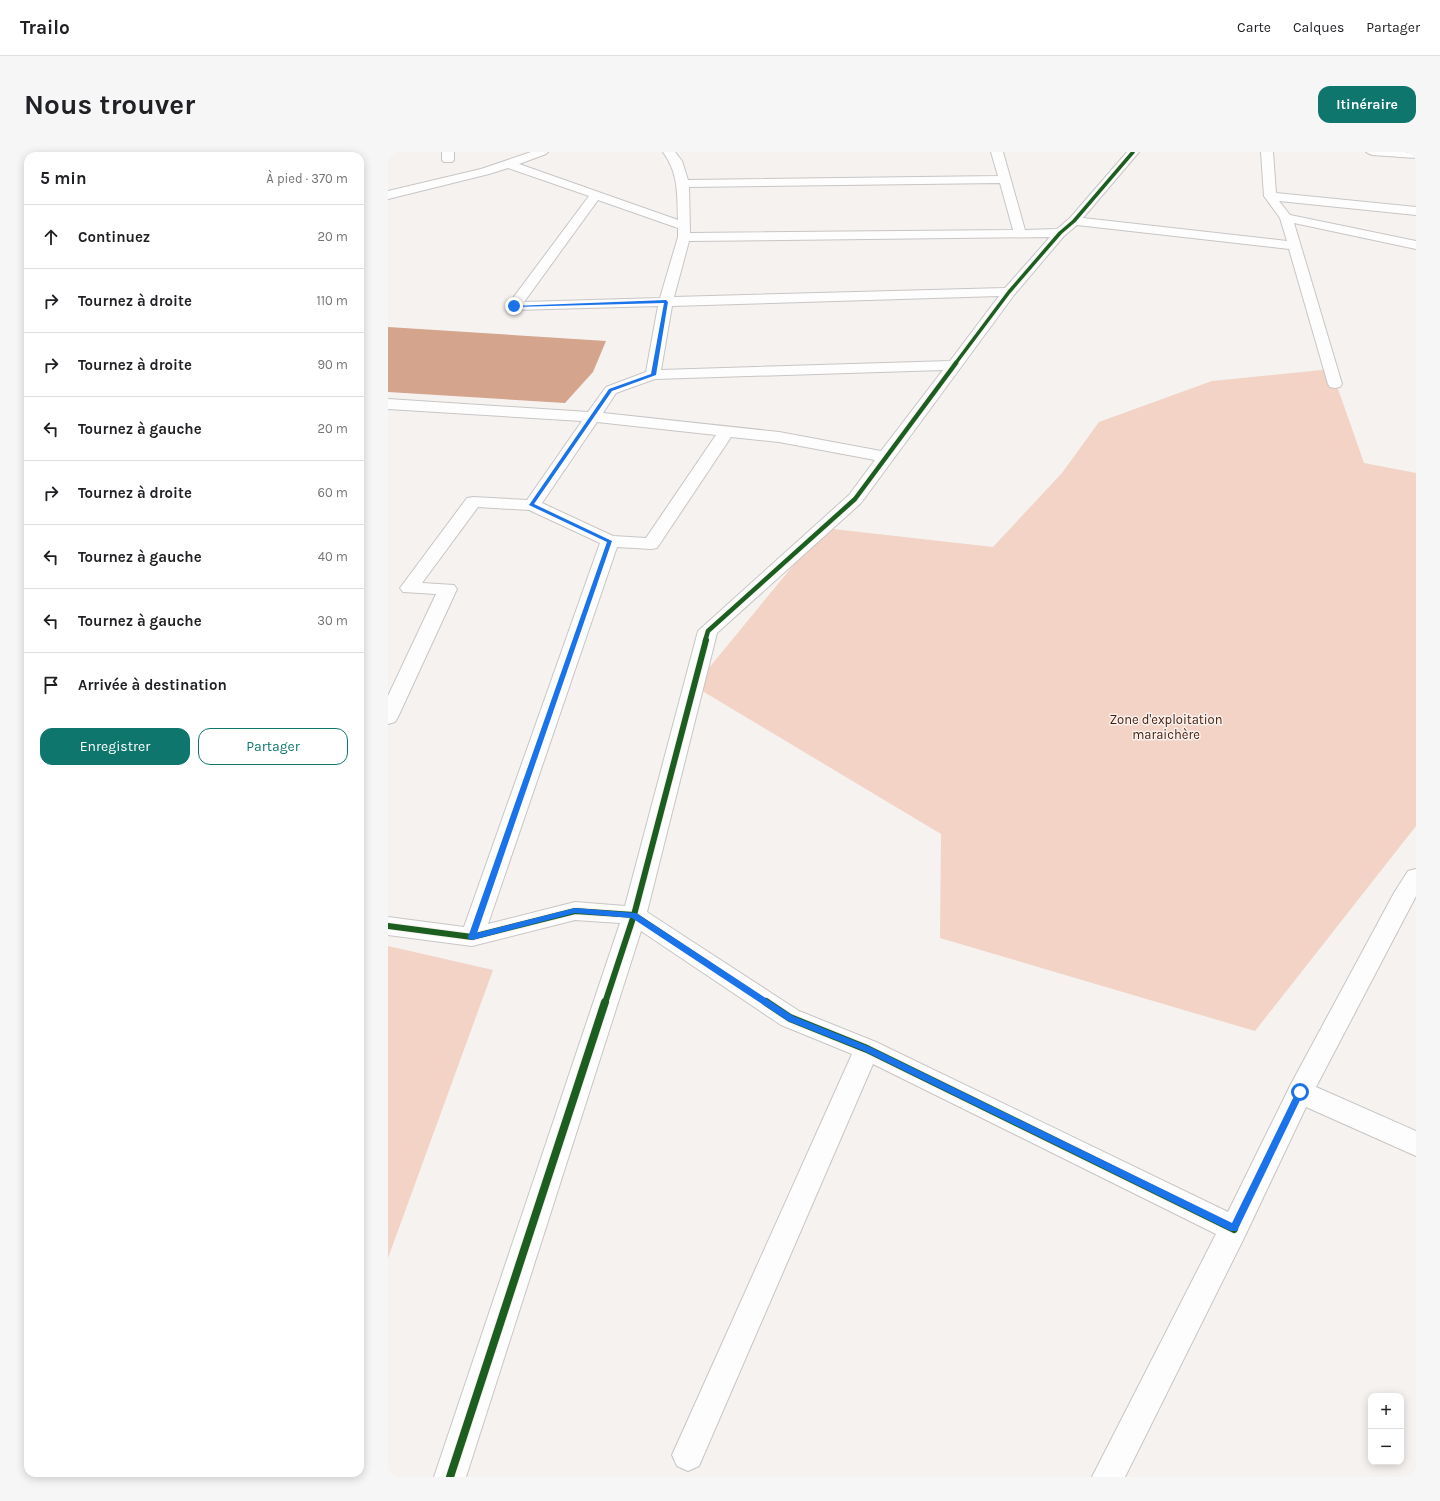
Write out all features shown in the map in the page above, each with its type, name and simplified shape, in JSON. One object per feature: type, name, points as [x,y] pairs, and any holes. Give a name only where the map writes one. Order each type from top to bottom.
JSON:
[{"type":"street","points":[[388,195],[485,172],[542,152]]},
{"type":"street","points":[[654,375],[666,302],[684,231],[683,184],[676,161],[669,152]]},
{"type":"street","points":[[997,152],[1020,233]]},
{"type":"street","points":[[450,1477],[634,915],[708,631],[856,499],[885,456],[1009,292],[1133,152]]},
{"type":"street","points":[[1267,152],[1270,196],[1286,218],[1335,384]]},
{"type":"street","points":[[1372,152],[1416,155]]},
{"type":"street","points":[[508,164],[596,195],[684,231],[1020,233],[1067,227],[1295,246]]},
{"type":"street","points":[[683,184],[1005,179]]},
{"type":"street","points":[[596,195],[514,306],[1009,292]]},
{"type":"street","points":[[1270,196],[1416,211]]},
{"type":"street","points":[[1286,218],[1416,245]]},
{"type":"street","points":[[532,505],[611,390],[654,375],[954,365]]},
{"type":"street","points":[[388,404],[592,417],[727,431],[779,437],[885,456]]},
{"type":"street","points":[[388,717],[448,589],[409,588],[473,502],[532,505],[610,541],[651,544],[727,431]]},
{"type":"street","points":[[472,937],[610,541]]},
{"type":"street","points":[[1108,1477],[1234,1228],[1300,1092],[1413,889]]},
{"type":"street","points":[[388,926],[472,937],[575,911],[634,915],[790,1018],[867,1049],[1234,1228]]},
{"type":"street","points":[[688,1455],[867,1049]]},
{"type":"street","points":[[1300,1092],[1416,1144]]},
{"type":"green space","name":"Zone d'exploitation maraichère","points":[[1331,369],[1364,463],[1416,473],[1416,826],[1255,1031],[940,938],[941,834],[694,686],[824,528],[993,547],[1062,473],[1099,422],[1212,381]]},
{"type":"green space","points":[[388,946],[493,970],[388,1258]]},
{"type":"shaded area","points":[[388,327],[606,341],[593,372],[565,403],[388,392]]},
{"type":"cycle path","points":[[450,1477],[634,915],[708,631],[855,499],[1009,292],[1060,233],[1074,221],[1133,152]]},
{"type":"cycle path","points":[[388,926],[472,937],[575,911],[634,915],[790,1018],[867,1049],[1234,1229]]},
{"type":"route","points":[[514,306],[666,302],[654,375],[611,390],[532,505],[610,541],[472,937],[575,911],[634,915],[790,1018],[867,1049],[1234,1228],[1300,1092]]}]
